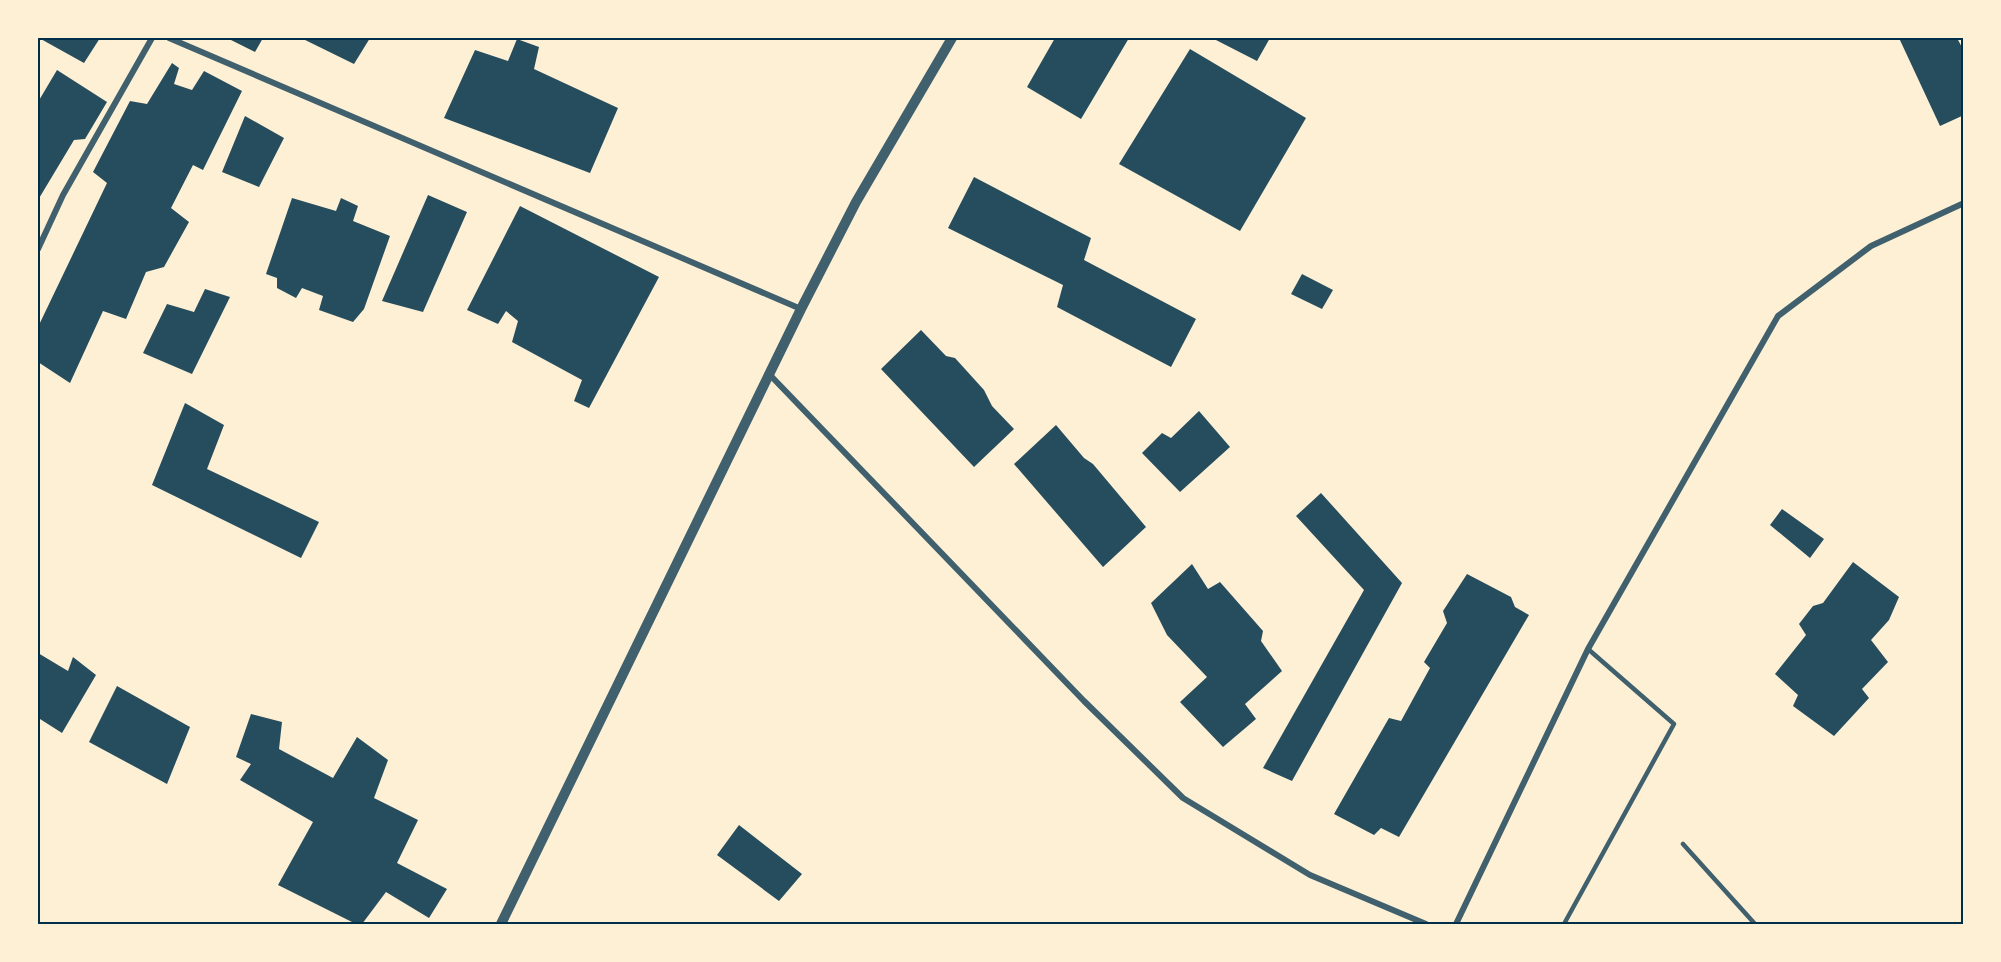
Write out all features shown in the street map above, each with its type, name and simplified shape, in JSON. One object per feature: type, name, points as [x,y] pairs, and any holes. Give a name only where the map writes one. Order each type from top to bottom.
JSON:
[{"type":"street","points":[[38,249],[63,195],[152,38]]},
{"type":"street","points":[[169,38],[801,309]]},
{"type":"street","points":[[501,924],[801,309],[856,202],[952,38]]},
{"type":"street","points":[[1456,924],[1588,649],[1778,316],[1871,246],[1964,203]]},
{"type":"street","points":[[770,375],[1084,701],[1183,798],[1310,876],[1426,924]]},
{"type":"lane","points":[[1564,924],[1674,724],[1588,649]]},
{"type":"lane","points":[[1683,843],[1755,924]]},
{"type":"building","points":[[39,38],[100,38],[84,63]]},
{"type":"building","points":[[227,38],[263,38],[255,52]]},
{"type":"building","points":[[301,38],[370,38],[354,64]]},
{"type":"building","points":[[1055,38],[1129,38],[1081,119],[1027,87]]},
{"type":"building","points":[[1212,38],[1270,38],[1257,61]]},
{"type":"building","points":[[1899,38],[1957,38],[1964,51],[1964,115],[1940,126]]},
{"type":"building","points":[[517,39],[539,47],[534,69],[618,108],[590,173],[444,118],[475,50],[508,61]]},
{"type":"building","points":[[1190,49],[1306,118],[1240,231],[1119,164]]},
{"type":"building","points":[[172,63],[179,68],[174,84],[192,90],[204,71],[242,91],[203,170],[193,165],[171,208],[189,222],[164,267],[146,272],[126,319],[103,311],[70,383],[38,362],[38,327],[107,183],[93,172],[130,101],[147,104]]},
{"type":"building","points":[[57,70],[107,102],[85,139],[74,140],[38,200],[38,102]]},
{"type":"building","points":[[245,116],[284,138],[259,187],[222,172]]},
{"type":"building","points":[[974,177],[1091,238],[1084,260],[1196,319],[1171,367],[1057,307],[1063,285],[948,228]]},
{"type":"building","points":[[428,195],[467,212],[423,312],[382,301]]},
{"type":"building","points":[[292,198],[336,211],[341,198],[358,206],[353,221],[390,236],[364,309],[353,322],[319,310],[323,296],[302,288],[296,298],[277,288],[277,278],[266,274]]},
{"type":"building","points":[[520,206],[659,277],[589,408],[574,401],[582,380],[512,342],[518,321],[506,311],[498,324],[467,310]]},
{"type":"building","points":[[1302,274],[1333,290],[1322,309],[1291,294]]},
{"type":"building","points":[[205,289],[230,297],[192,374],[143,353],[167,304],[194,312]]},
{"type":"building","points":[[921,330],[946,356],[955,358],[984,390],[992,406],[1014,429],[974,467],[881,369]]},
{"type":"building","points":[[185,403],[224,425],[207,469],[319,522],[301,558],[152,485]]},
{"type":"building","points":[[1199,411],[1230,447],[1180,492],[1142,453],[1162,433],[1171,438]]},
{"type":"building","points":[[1056,425],[1084,458],[1093,464],[1146,527],[1103,567],[1014,464]]},
{"type":"building","points":[[1321,493],[1402,583],[1292,781],[1263,768],[1364,590],[1296,516]]},
{"type":"building","points":[[1782,509],[1824,539],[1810,558],[1770,525]]},
{"type":"building","points":[[1853,562],[1899,597],[1889,620],[1871,640],[1888,662],[1862,689],[1869,698],[1834,736],[1793,706],[1798,695],[1775,674],[1806,635],[1799,624],[1813,606],[1823,603]]},
{"type":"building","points":[[1192,564],[1208,589],[1220,582],[1263,631],[1261,641],[1282,671],[1245,704],[1256,719],[1223,747],[1180,702],[1207,677],[1167,635],[1151,603]]},
{"type":"building","points":[[1467,574],[1511,597],[1515,607],[1529,615],[1399,837],[1381,828],[1374,835],[1334,814],[1389,718],[1401,721],[1430,668],[1424,662],[1447,623],[1443,611]]},
{"type":"building","points":[[38,653],[68,671],[73,657],[96,675],[62,733],[40,719]]},
{"type":"building","points":[[117,686],[190,727],[167,784],[89,742]]},
{"type":"building","points":[[251,714],[282,722],[279,749],[333,778],[357,737],[388,760],[374,798],[418,820],[397,863],[447,889],[429,918],[386,892],[362,924],[356,924],[278,885],[313,822],[240,780],[251,764],[236,757]]},
{"type":"building","points":[[739,825],[802,874],[779,901],[717,855]]}]
